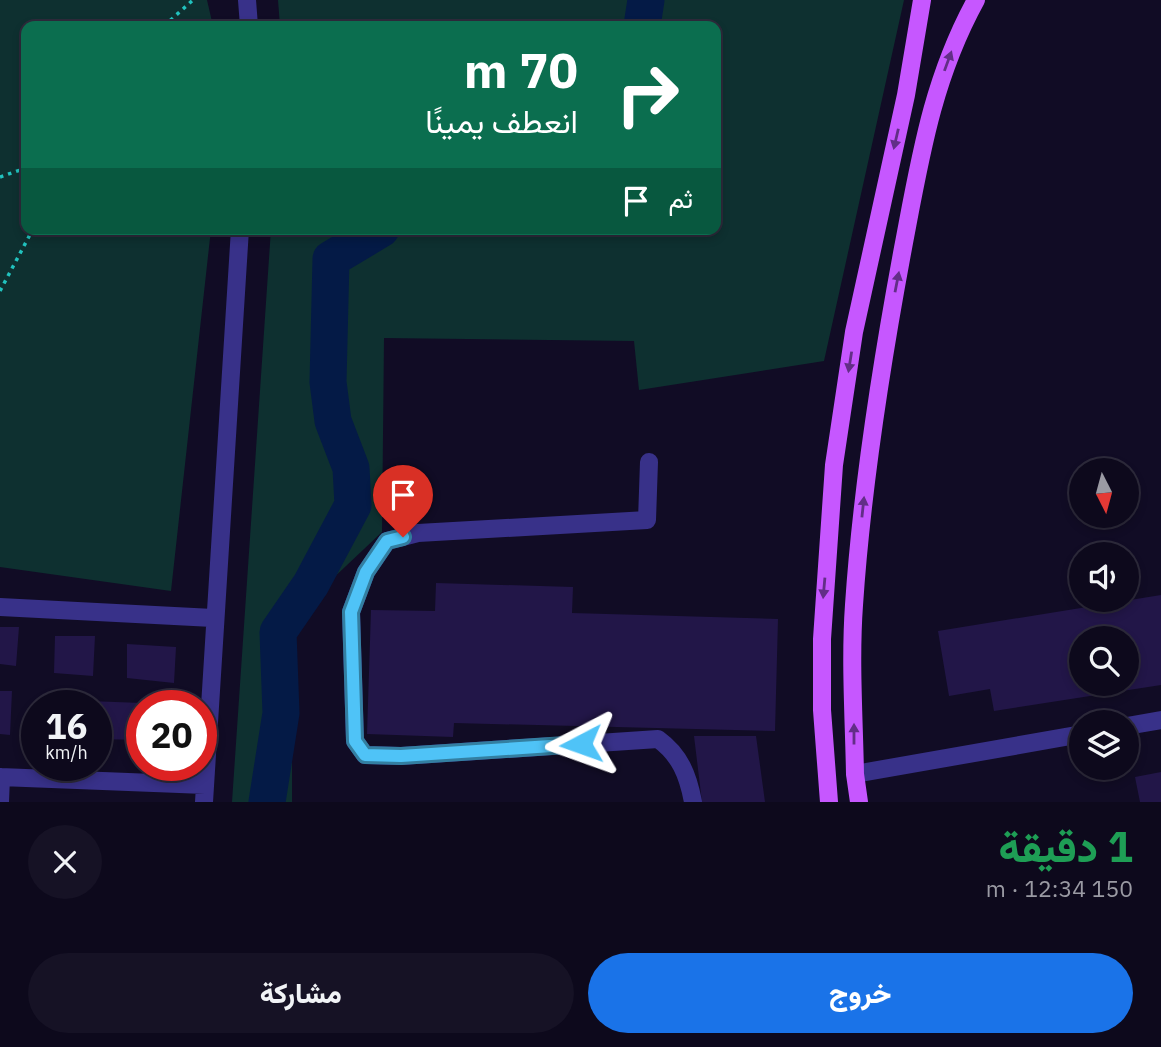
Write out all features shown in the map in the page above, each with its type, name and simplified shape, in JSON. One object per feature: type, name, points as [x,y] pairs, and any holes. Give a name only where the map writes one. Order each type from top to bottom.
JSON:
[{"type":"main road","points":[[830,802],[821,710],[822,650],[834,465],[854,332],[906,95],[922,0]]},
{"type":"main road","points":[[859,802],[855,774],[854,607],[867,468],[884,349],[929,111],[957,34],[976,0]]},
{"type":"street","points":[[247,0],[249,21]]},
{"type":"street","points":[[0,802],[1,776],[205,794],[213,618],[240,235]]},
{"type":"street","points":[[649,462],[647,520],[418,533],[387,541],[366,572],[351,612],[355,741],[365,755],[401,756],[658,739],[674,751],[689,779],[693,802]]},
{"type":"street","points":[[0,607],[213,618]]},
{"type":"street","points":[[1139,724],[1161,720]]},
{"type":"street","points":[[855,774],[1069,736]]},
{"type":"path","points":[[170,21],[193,0]]},
{"type":"path","points":[[0,177],[21,170]]},
{"type":"path","points":[[0,290],[30,235]]},
{"type":"green space","points":[[0,0],[207,0],[212,21],[21,21],[21,235],[210,235],[171,591],[0,567]]},
{"type":"green space","points":[[278,0],[904,0],[824,361],[639,390],[634,341],[384,338],[382,532],[292,617],[292,802],[232,802],[271,235],[721,235],[721,21],[280,21]]},
{"type":"building","points":[[436,583],[573,587],[572,613],[778,619],[775,731],[454,723],[453,737],[367,734],[371,610],[435,611]]},
{"type":"building","points":[[1161,595],[1161,685],[1139,688],[1139,626],[1069,626],[1069,696],[1090,696],[994,711],[990,689],[949,696],[938,631],[1069,610],[1069,612],[1139,612],[1139,599]]},
{"type":"building","points":[[0,627],[19,627],[16,666],[0,664]]},
{"type":"building","points":[[55,636],[95,636],[93,676],[54,673]]},
{"type":"building","points":[[127,644],[176,647],[174,683],[127,678]]},
{"type":"building","points":[[0,691],[12,691],[10,735],[0,734]]},
{"type":"building","points":[[112,702],[126,702],[126,740],[112,739]]},
{"type":"building","points":[[694,736],[756,736],[765,802],[702,802]]},
{"type":"building","points":[[1161,772],[1161,802],[1140,802],[1136,780],[1139,780],[1139,776]]},
{"type":"waterway","points":[[643,21],[646,0]]},
{"type":"waterway","points":[[267,802],[281,713],[278,632],[311,584],[353,505],[351,468],[333,421],[328,382],[331,259],[371,235]]},
{"type":"route","points":[[403,537],[387,541],[366,572],[351,612],[355,741],[365,755],[401,756],[581,744]]}]
